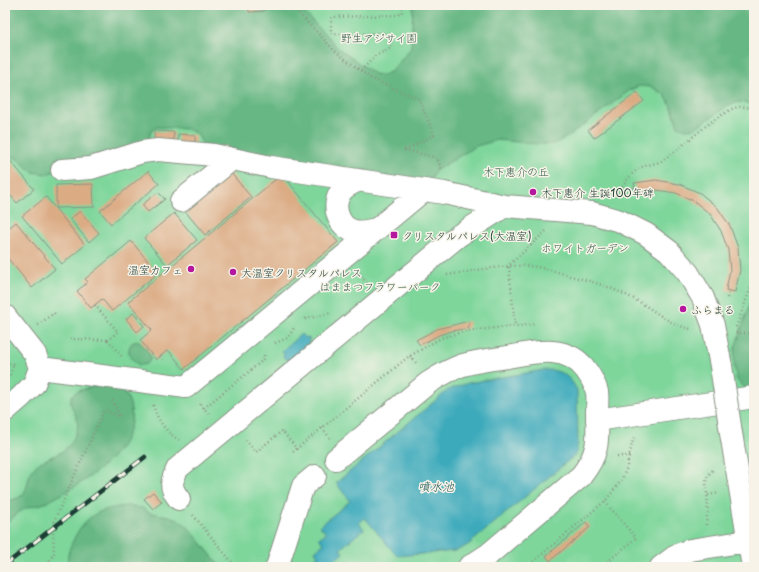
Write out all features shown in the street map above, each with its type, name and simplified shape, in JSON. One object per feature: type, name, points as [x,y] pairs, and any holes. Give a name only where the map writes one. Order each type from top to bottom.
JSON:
[{"type":"lane","points":[[62,170],[91,168],[142,152],[158,150],[214,155],[271,167],[424,190],[504,206],[592,213],[620,221],[646,234],[669,251],[688,273],[724,333],[721,366],[736,464],[751,540],[753,567]]},
{"type":"lane","points":[[181,201],[232,159]]},
{"type":"lane","points":[[359,180],[348,185],[341,192],[337,200],[336,210],[339,219],[346,227],[355,231],[364,232],[377,229]]},
{"type":"lane","points":[[40,368],[186,386],[424,190]]},
{"type":"lane","points":[[179,499],[174,492],[172,479],[178,468],[458,236],[504,206]]},
{"type":"lane","points":[[5,316],[35,354],[40,368],[34,384],[22,397],[5,411]]},
{"type":"lane","points":[[336,459],[428,383],[444,372],[462,365],[539,352],[554,352],[569,356],[582,365],[592,378],[597,393],[596,450],[590,464],[581,476],[489,554],[469,567]]},
{"type":"lane","points":[[597,420],[736,399]]},
{"type":"lane","points":[[277,567],[303,486],[315,476]]},
{"type":"lane","points":[[661,567],[677,555],[690,550],[751,540]]},
{"type":"path","points":[[291,5],[336,52],[361,71],[372,79],[419,99],[434,135],[406,150],[437,158],[440,167]]},
{"type":"path","points":[[361,71],[375,56],[391,48],[391,33],[333,34],[331,32],[331,19],[333,17],[398,15],[402,14],[402,5]]},
{"type":"path","points":[[606,217],[624,183],[641,167],[662,160],[731,109],[749,107],[754,109]]},
{"type":"path","points":[[618,194],[635,187]]},
{"type":"path","points":[[508,267],[569,211]]},
{"type":"path","points":[[444,275],[508,267],[530,266],[545,269],[601,284],[632,298],[670,322],[684,327],[724,333],[753,284],[754,279]]},
{"type":"path","points":[[508,267],[515,326]]},
{"type":"path","points":[[70,339],[108,340],[118,332],[95,305]]},
{"type":"path","points":[[301,320],[330,312],[345,330]]},
{"type":"path","points":[[271,345],[288,338],[298,323]]},
{"type":"path","points":[[285,335],[288,338]]},
{"type":"path","points":[[108,340],[147,382],[156,415],[162,426],[170,434],[198,451]]},
{"type":"path","points":[[204,408],[262,361],[263,355],[268,348]]},
{"type":"path","points":[[44,567],[54,554],[53,527],[55,519],[103,412],[105,410],[120,416],[104,384],[105,376]]},
{"type":"path","points":[[201,405],[207,412]]},
{"type":"path","points":[[244,437],[256,452],[282,431],[297,449]]},
{"type":"path","points":[[527,567],[614,491],[626,470],[630,458],[631,444],[636,432]]},
{"type":"path","points":[[706,548],[708,507],[706,482],[708,475],[713,469],[736,464]]},
{"type":"path","points":[[179,499],[236,567]]},
{"type":"path","points":[[602,567],[636,538],[604,501]]},
{"type":"green space","name":"はままつフラワーパーク","points":[[5,5],[754,5],[754,567],[5,567]]},
{"type":"green space","points":[[5,5],[297,5],[339,49],[374,74],[383,75],[392,71],[411,48],[413,5],[754,5],[754,104],[739,102],[729,105],[695,128],[686,129],[678,126],[672,108],[665,95],[652,87],[639,86],[630,90],[569,136],[553,144],[498,140],[476,146],[435,171],[432,178],[425,184],[203,145],[198,135],[188,129],[157,127],[151,131],[148,143],[46,174],[33,172],[16,158],[5,156]]},
{"type":"green space","points":[[754,291],[754,388],[745,389],[737,380],[734,364],[735,348]]},
{"type":"green space","points":[[137,341],[141,343],[150,355],[149,362],[145,364],[139,365],[130,355],[130,346],[132,343]]},
{"type":"green space","points":[[106,385],[114,387],[124,393],[130,404],[131,421],[127,436],[117,451],[105,464],[74,487],[45,503],[24,509],[5,524],[5,501],[21,496],[25,492],[33,469],[41,462],[56,455],[71,444],[78,425],[71,403],[72,396],[78,391]]},
{"type":"green space","points":[[128,506],[142,508],[150,513],[169,516],[179,520],[188,527],[221,567],[68,567],[67,564],[71,545],[87,520],[101,511]]},
{"type":"water","points":[[301,334],[304,337],[309,338],[308,343],[311,346],[291,362],[289,359],[285,359],[282,351]]},
{"type":"water","name":"噴水池","points":[[544,370],[564,374],[568,377],[577,390],[578,443],[575,455],[468,545],[456,551],[397,556],[365,518],[359,523],[364,529],[340,549],[343,553],[328,566],[324,563],[319,567],[304,567],[318,556],[315,551],[324,544],[319,538],[326,533],[320,526],[350,501],[336,483],[448,390],[468,383]]},
{"type":"building","points":[[248,5],[264,5],[264,11],[249,12]]},
{"type":"building","points":[[637,92],[644,101],[594,138],[588,130]]},
{"type":"building","points":[[154,131],[174,132],[173,146],[154,145]]},
{"type":"building","points":[[178,134],[195,135],[195,147],[177,146]]},
{"type":"building","points":[[8,158],[34,189],[17,203],[5,189],[5,161]]},
{"type":"building","points":[[148,171],[159,184],[111,224],[100,211]]},
{"type":"building","points":[[230,172],[251,197],[205,235],[184,210]]},
{"type":"building","name":"大温室クリスタルパレス","points":[[282,174],[338,242],[184,369],[168,350],[156,360],[140,340],[152,330],[128,302]]},
{"type":"building","points":[[656,180],[679,184],[700,193],[717,207],[730,226],[738,248],[740,270],[735,292],[726,290],[730,270],[728,250],[721,231],[710,214],[694,201],[676,193],[656,190],[636,192],[634,183]]},
{"type":"building","points":[[93,184],[94,207],[56,208],[56,185]]},
{"type":"building","points":[[158,192],[165,199],[148,212],[142,205]]},
{"type":"building","points":[[46,197],[85,245],[62,264],[22,216]]},
{"type":"building","points":[[80,211],[99,233],[89,242],[70,219]]},
{"type":"building","points":[[174,213],[197,240],[167,265],[144,238]]},
{"type":"building","points":[[16,222],[55,269],[32,288],[5,255],[5,231]]},
{"type":"building","points":[[131,241],[158,273],[112,311],[102,299],[91,308],[77,291],[88,282],[85,279]]},
{"type":"building","points":[[133,313],[144,326],[137,332],[126,319]]},
{"type":"building","points":[[469,321],[469,328],[439,335],[420,345],[416,340],[437,329]]},
{"type":"building","points":[[153,492],[162,502],[153,509],[144,499]]},
{"type":"building","points":[[586,522],[590,527],[550,561],[546,556]]},
{"type":"railway","points":[[5,565],[145,457]]},
{"type":"place","name":"木下惠介 生誕100年碑","points":[[533,192]]},
{"type":"place","name":"クリスタルパレス(大温室)","points":[[394,235]]},
{"type":"place","name":"温室カフェ","points":[[191,269]]},
{"type":"place","name":"大温室クリスタルパレス","points":[[233,272]]},
{"type":"place","name":"ふらまる","points":[[683,309]]},
{"type":"park label","name":"野生アジサイ園","points":[[379,37]]},
{"type":"park label","name":"木下惠介の丘","points":[[516,171]]},
{"type":"park label","name":"ホワイトガーデン","points":[[585,247]]}]
